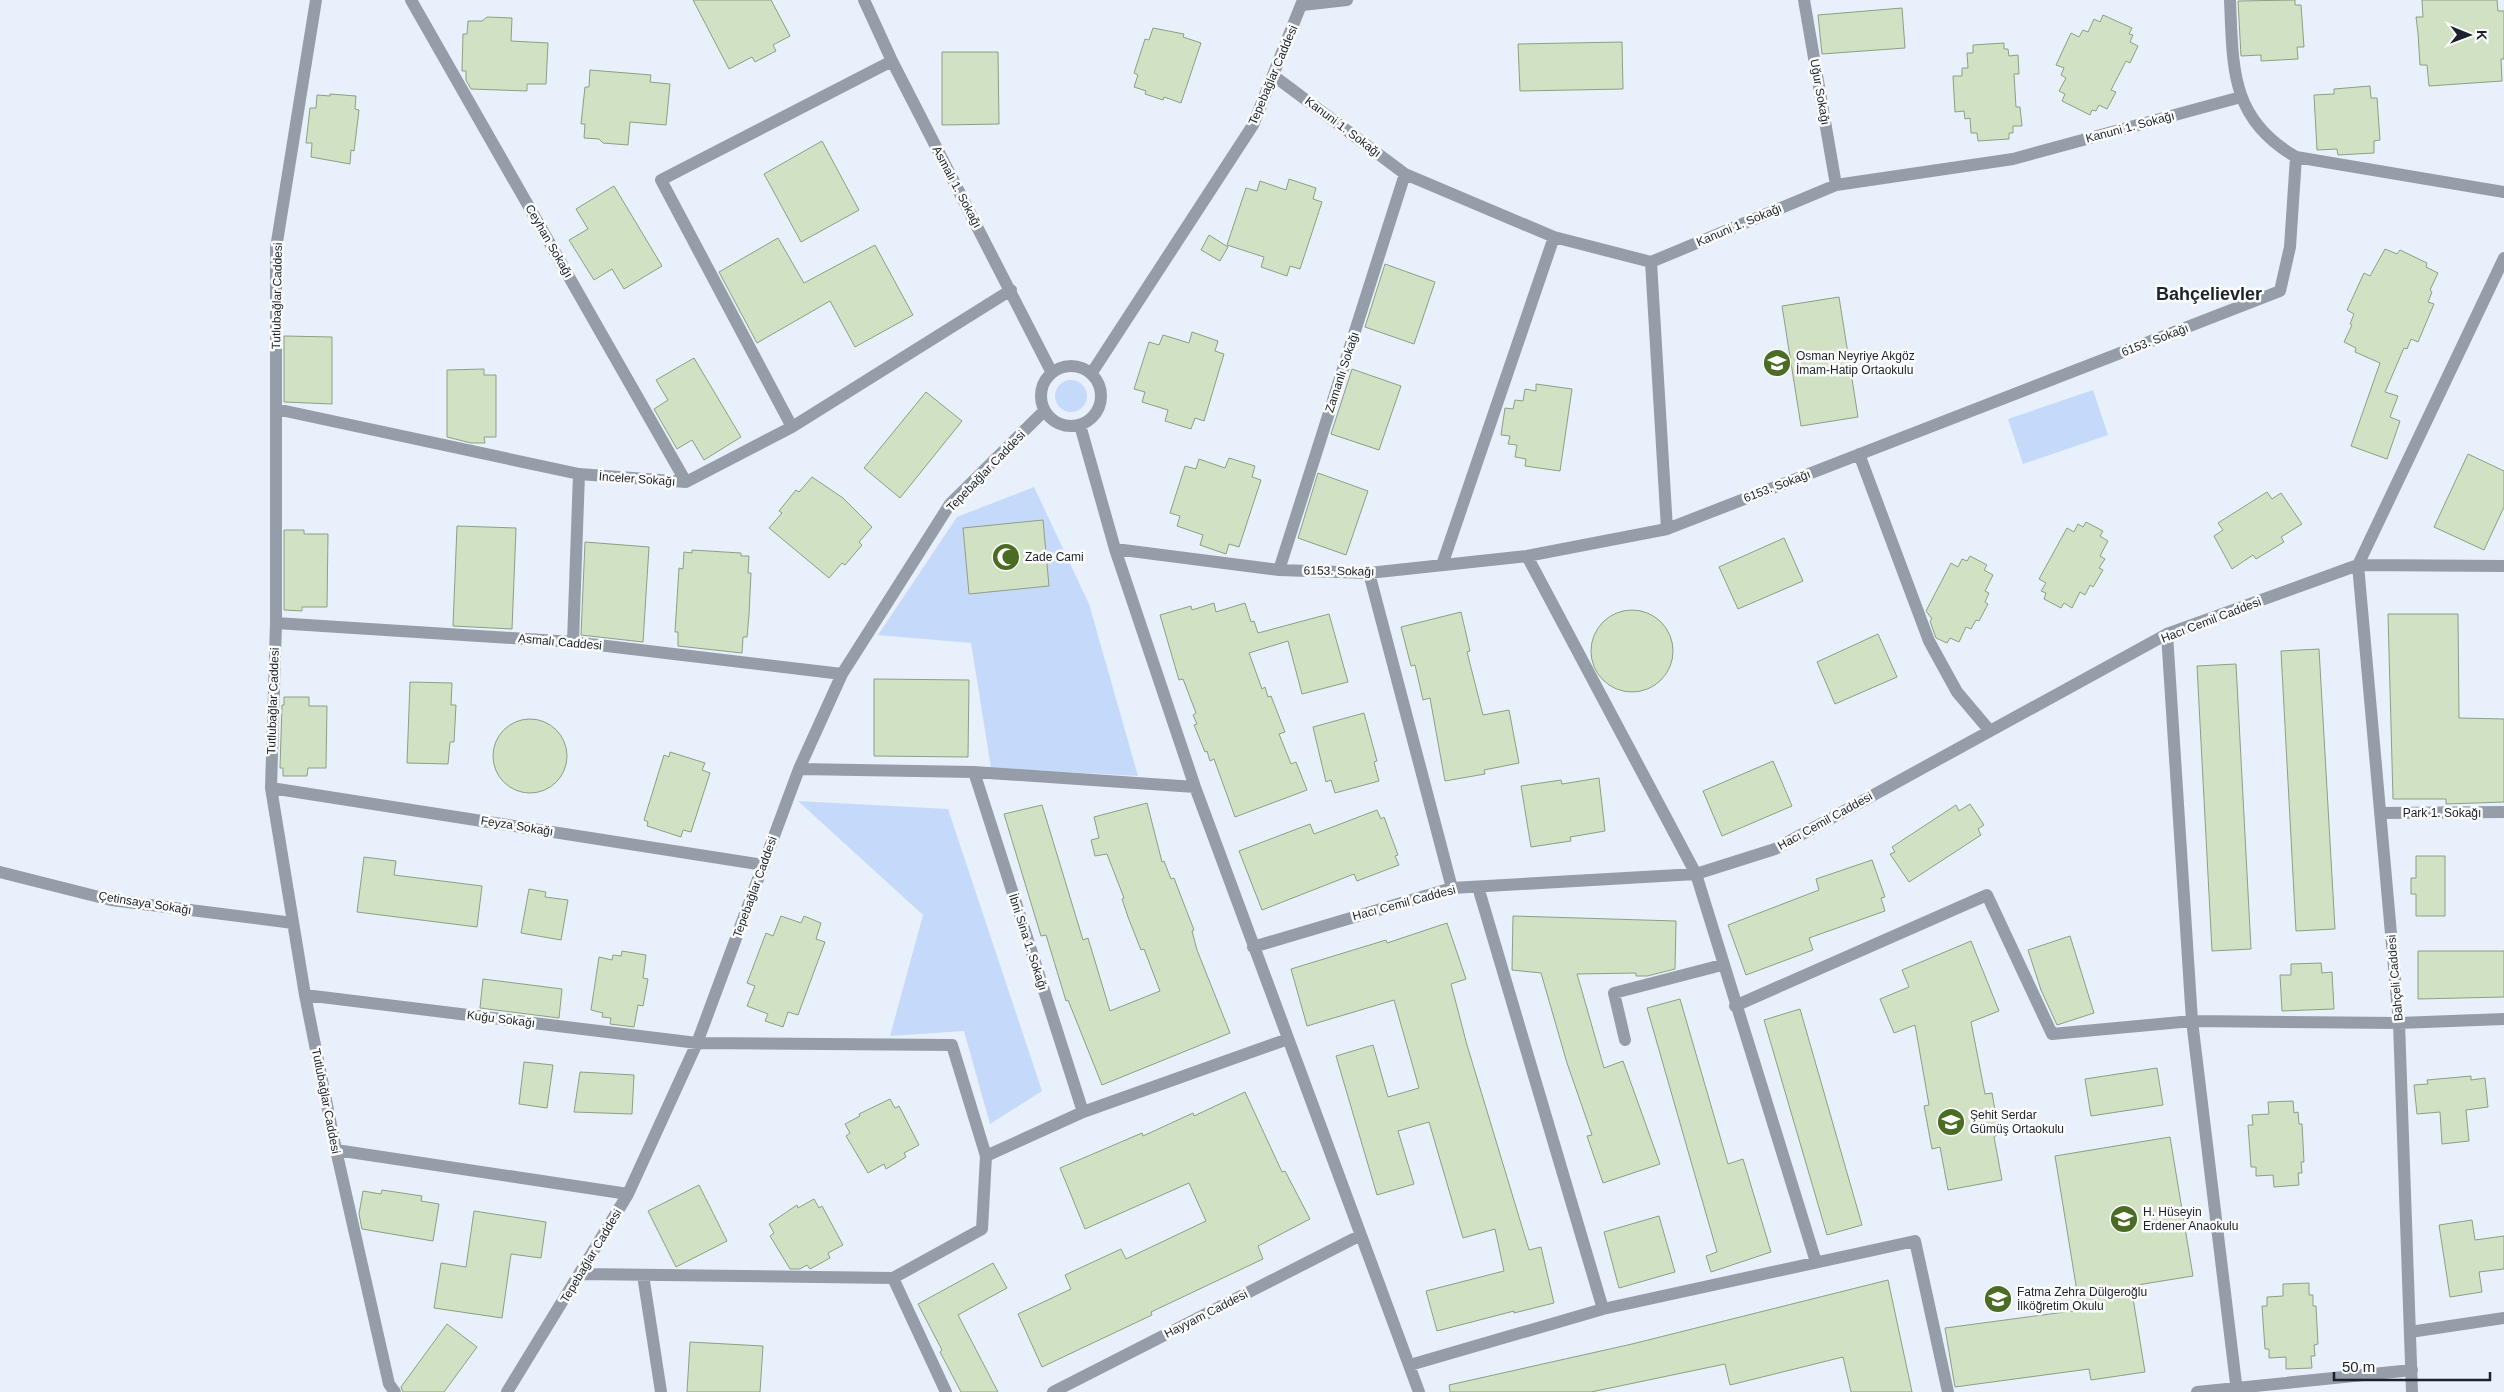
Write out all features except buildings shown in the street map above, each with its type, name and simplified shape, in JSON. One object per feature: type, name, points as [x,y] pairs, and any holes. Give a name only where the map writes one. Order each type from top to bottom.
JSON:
[{"type":"street","name":"Tutlubağlar Caddesi","points":[[316,0],[276,248],[276,622],[270,788],[305,995],[336,1150],[389,1384],[394,1392]]},
{"type":"street","name":"Ceyhan Sokağı","points":[[412,0],[686,482]]},
{"type":"street","name":"Asmalı 1. Sokağı","points":[[864,0],[892,61],[1052,373]]},
{"type":"street","points":[[1302,3],[1347,0]]},
{"type":"street","name":"Uğur Sokağı","points":[[1804,0],[1836,185]]},
{"type":"street","points":[[2230,0],[2233,64],[2241,97],[2257,127],[2275,145],[2296,157],[2504,192]]},
{"type":"street","name":"Tepebağlar Caddesi","points":[[1090,374],[1253,125],[1302,3]]},
{"type":"street","points":[[792,427],[661,180],[892,61]]},
{"type":"street","name":"Kanuni 1. Sokağı","points":[[1274,76],[1406,174],[1554,237],[1651,262],[1836,185],[2013,159],[2241,97]]},
{"type":"street","name":"6153. Sokağı","points":[[1115,549],[1279,570],[1369,573],[1527,556],[1667,528],[2280,291],[2290,246],[2296,157]]},
{"type":"street","name":"Zamanlı Sokağı","points":[[1279,570],[1406,174]]},
{"type":"street","points":[[1442,565],[1554,237]]},
{"type":"street","points":[[2504,258],[2358,565],[2504,566]]},
{"type":"street","points":[[1651,262],[1667,528]]},
{"type":"street","name":"İnceler Sokağı","points":[[276,409],[579,474],[686,482],[792,427],[1011,290]]},
{"type":"street","points":[[1072,366],[1082,368],[1090,374],[1097,382],[1100,392],[1100,403],[1096,412],[1080,425],[1059,424],[1051,419],[1044,411],[1041,390],[1045,380],[1061,368],[1072,366]]},
{"type":"street","name":"Tepebağlar Caddesi","points":[[508,1392],[628,1194],[697,1044],[798,769],[842,674],[950,504],[1044,411]]},
{"type":"street","points":[[1080,425],[1115,549],[1195,788],[1359,1236],[1410,1364],[1419,1392]]},
{"type":"street","points":[[1859,454],[1929,641],[1957,692],[1990,731]]},
{"type":"street","points":[[573,642],[579,474]]},
{"type":"street","points":[[1527,556],[1696,874],[1722,965],[1816,1262]]},
{"type":"street","name":"Hacı Cemil Caddesi","points":[[1252,947],[1452,888],[1696,874],[1775,849],[2167,634],[2358,565]]},
{"type":"street","name":"Bahçeli Caddesi","points":[[2358,565],[2399,1023],[2412,1392]]},
{"type":"street","points":[[1369,573],[1452,888]]},
{"type":"street","name":"Asmalı Caddesi","points":[[276,622],[573,642],[842,674]]},
{"type":"street","points":[[2167,634],[2192,1021],[2238,1389]]},
{"type":"street","points":[[798,769],[974,772],[1195,788]]},
{"type":"street","name":"İbni Sina 1. Sokağı","points":[[974,772],[1082,1112]]},
{"type":"street","name":"Feyza Sokağı","points":[[270,788],[764,864]]},
{"type":"street","name":"Park 1. Sokağı","points":[[2380,813],[2504,812]]},
{"type":"street","name":"Çetinsaya Sokağı","points":[[0,872],[112,900],[293,923]]},
{"type":"street","points":[[1478,886],[1603,1308]]},
{"type":"street","points":[[1735,1006],[1987,895],[2052,1034],[2192,1021],[2399,1023],[2504,1019]]},
{"type":"street","points":[[1625,1040],[1614,993],[1722,965]]},
{"type":"street","name":"Kuğu Sokağı","points":[[305,995],[697,1044],[952,1046],[986,1156]]},
{"type":"street","points":[[581,1274],[893,1278],[982,1229],[986,1156],[1082,1112],[1288,1039]]},
{"type":"street","points":[[336,1150],[628,1194]]},
{"type":"street","name":"Hayyam Caddesi","points":[[1053,1392],[1359,1236]]},
{"type":"street","points":[[1410,1364],[1603,1308],[1914,1241],[1948,1392]]},
{"type":"street","points":[[643,1275],[661,1392]]},
{"type":"street","points":[[893,1278],[946,1392]]},
{"type":"street","points":[[2410,1332],[2504,1318]]},
{"type":"street","points":[[2197,1392],[2412,1370]]},
{"type":"shaded area","points":[[1071,380],[1077,381],[1082,385],[1086,390],[1086,402],[1082,407],[1077,411],[1071,412],[1065,411],[1060,407],[1056,402],[1055,396],[1056,390],[1060,385],[1065,381]]},
{"type":"shaded area","points":[[2093,390],[2108,435],[2023,464],[2008,419]]},
{"type":"shaded area","points":[[1034,487],[1089,604],[1138,776],[991,768],[971,643],[878,635],[957,517]]},
{"type":"shaded area","points":[[798,801],[948,809],[1042,1091],[990,1124],[964,1031],[890,1036],[923,915]]},
{"type":"place","name":"Osman Neyriye Akgöz İmam-Hatip Ortaokulu","points":[[1777,363]]},
{"type":"place","name":"Zade Cami","points":[[1006,557]]},
{"type":"place","name":"Şehit Serdar Gümüş Ortaokulu","points":[[1951,1122]]},
{"type":"place","name":"H. Hüseyin Erdener Anaokulu","points":[[2124,1219]]},
{"type":"place","name":"Fatma Zehra Dülgeroğlu İlköğretim Okulu","points":[[1998,1299]]},
{"type":"district","name":"Bahçelievler","points":[[2209,294]]}]
